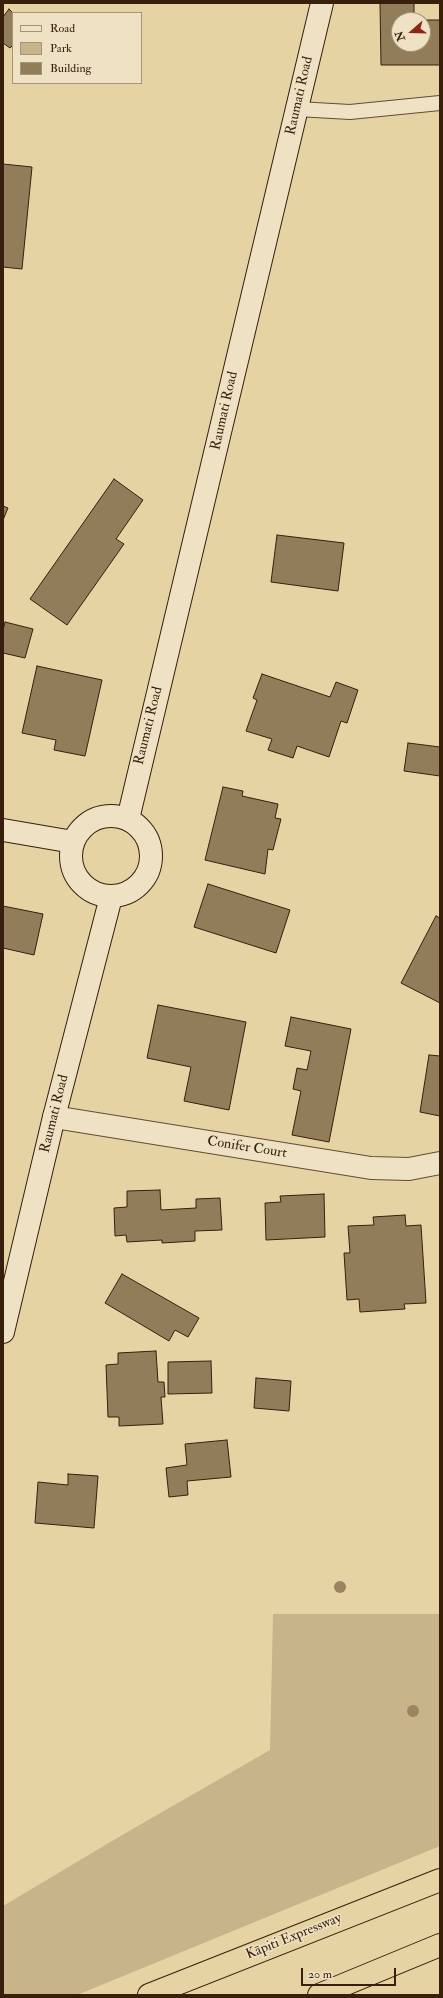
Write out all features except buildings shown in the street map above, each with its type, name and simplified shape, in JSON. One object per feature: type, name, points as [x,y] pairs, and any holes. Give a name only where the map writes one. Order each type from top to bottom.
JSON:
[{"type":"highway","name":"Kāpiti Expressway","points":[[149,1995],[440,1880]]},
{"type":"highway","points":[[319,1995],[440,1945]]},
{"type":"main road","name":"Raumati Road","points":[[128,819],[322,3]]},
{"type":"main road","points":[[111,816],[128,819],[139,827],[147,838],[151,851],[150,864],[145,877],[136,887],[124,894],[111,896],[98,894],[87,888],[78,879],[72,868],[71,855],[73,842],[81,828],[95,819],[111,816]]},
{"type":"main road","points":[[3,830],[73,842]]},
{"type":"main road","name":"Raumati Road","points":[[3,1332],[54,1117],[111,896]]},
{"type":"main road","name":"Conifer Court","points":[[54,1117],[371,1168],[409,1169],[440,1163]]},
{"type":"lane","points":[[297,109],[350,112],[440,103]]},
{"type":"green space","points":[[273,1614],[440,1614],[440,1846],[77,1995],[3,1995],[3,1906],[117,1838],[270,1750]]}]
